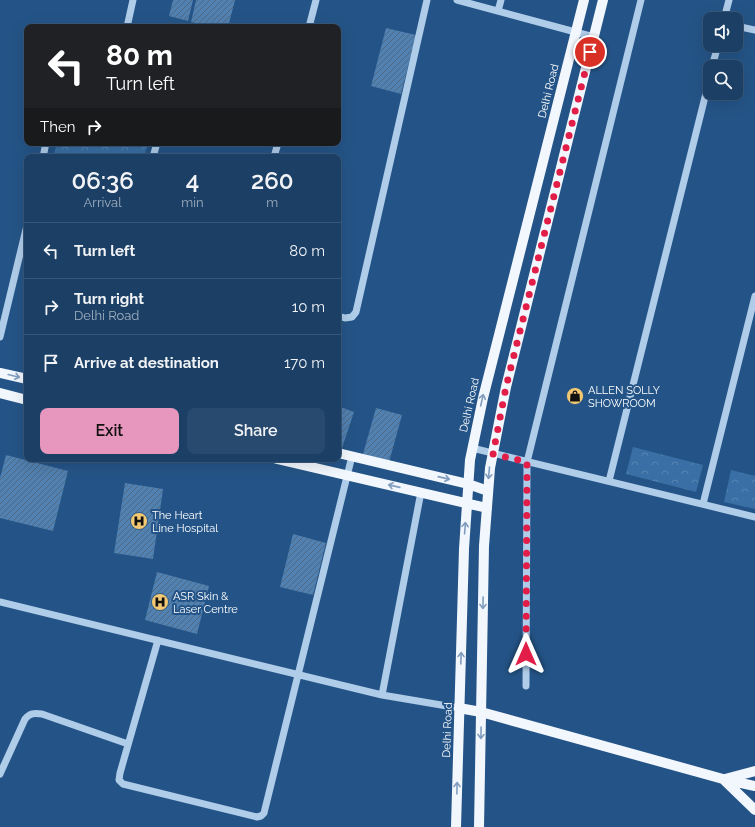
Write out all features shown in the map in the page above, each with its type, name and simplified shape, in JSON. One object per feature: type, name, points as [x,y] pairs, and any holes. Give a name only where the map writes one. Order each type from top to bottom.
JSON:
[{"type":"main road","name":"Delhi Road","points":[[456,827],[464,549],[470,460],[483,398],[584,0]]},
{"type":"main road","points":[[479,827],[484,546],[490,468],[506,387],[603,0]]},
{"type":"main road","points":[[0,373],[24,378]]},
{"type":"main road","points":[[0,393],[24,399]]},
{"type":"main road","points":[[341,454],[468,484],[488,491]]},
{"type":"main road","points":[[290,462],[486,508]]},
{"type":"main road","points":[[459,708],[481,712],[723,780],[755,786]]},
{"type":"main road","points":[[723,780],[755,771]]},
{"type":"main road","points":[[723,780],[755,810]]},
{"type":"street","points":[[128,24],[133,0]]},
{"type":"street","points":[[310,24],[316,0]]},
{"type":"street","points":[[341,317],[352,317],[356,312],[427,0]]},
{"type":"street","points":[[458,0],[594,37]]},
{"type":"street","points":[[498,11],[501,0]]},
{"type":"street","points":[[526,686],[527,462],[641,0]]},
{"type":"street","points":[[726,12],[729,0]]},
{"type":"street","points":[[743,27],[755,30]]},
{"type":"street","points":[[608,481],[704,100]]},
{"type":"street","points":[[0,337],[24,237]]},
{"type":"street","points":[[703,504],[755,296]]},
{"type":"street","points":[[472,448],[755,516]]},
{"type":"street","points":[[158,640],[119,780],[123,784],[257,817],[261,816],[264,813],[352,456]]},
{"type":"street","points":[[382,695],[421,492]]},
{"type":"street","points":[[0,602],[382,695],[459,708]]},
{"type":"street","points":[[0,774],[25,719],[34,713],[42,714],[128,744]]},
{"type":"green space","points":[[56,146],[147,146],[145,154],[54,154]]},
{"type":"green space","points":[[633,447],[703,465],[696,492],[626,474]]},
{"type":"green space","points":[[731,470],[755,476],[755,509],[724,502]]},
{"type":"building","points":[[173,0],[193,0],[188,21],[169,16]]},
{"type":"building","points":[[196,0],[235,0],[229,24],[199,24],[191,22]]},
{"type":"building","points":[[386,28],[416,35],[401,94],[371,86]]},
{"type":"building","points":[[341,407],[354,412],[341,448]]},
{"type":"building","points":[[376,408],[402,415],[389,462],[363,454]]},
{"type":"building","points":[[6,455],[24,460],[24,462],[33,462],[68,471],[53,531],[0,518],[0,478]]},
{"type":"building","points":[[125,483],[163,489],[153,559],[114,553]]},
{"type":"building","points":[[293,534],[326,543],[313,595],[280,587]]},
{"type":"building","points":[[157,572],[209,586],[197,634],[145,620]]},
{"type":"place","name":"ALLEN SOLLY SHOWROOM","points":[[575,396]]},
{"type":"place","name":"The Heart Line Hospital","points":[[139,521]]},
{"type":"place","name":"ASR Skin & Laser Centre","points":[[160,602]]},
{"type":"route","points":[[526,654],[527,462],[493,454],[506,387],[590,52]]}]
